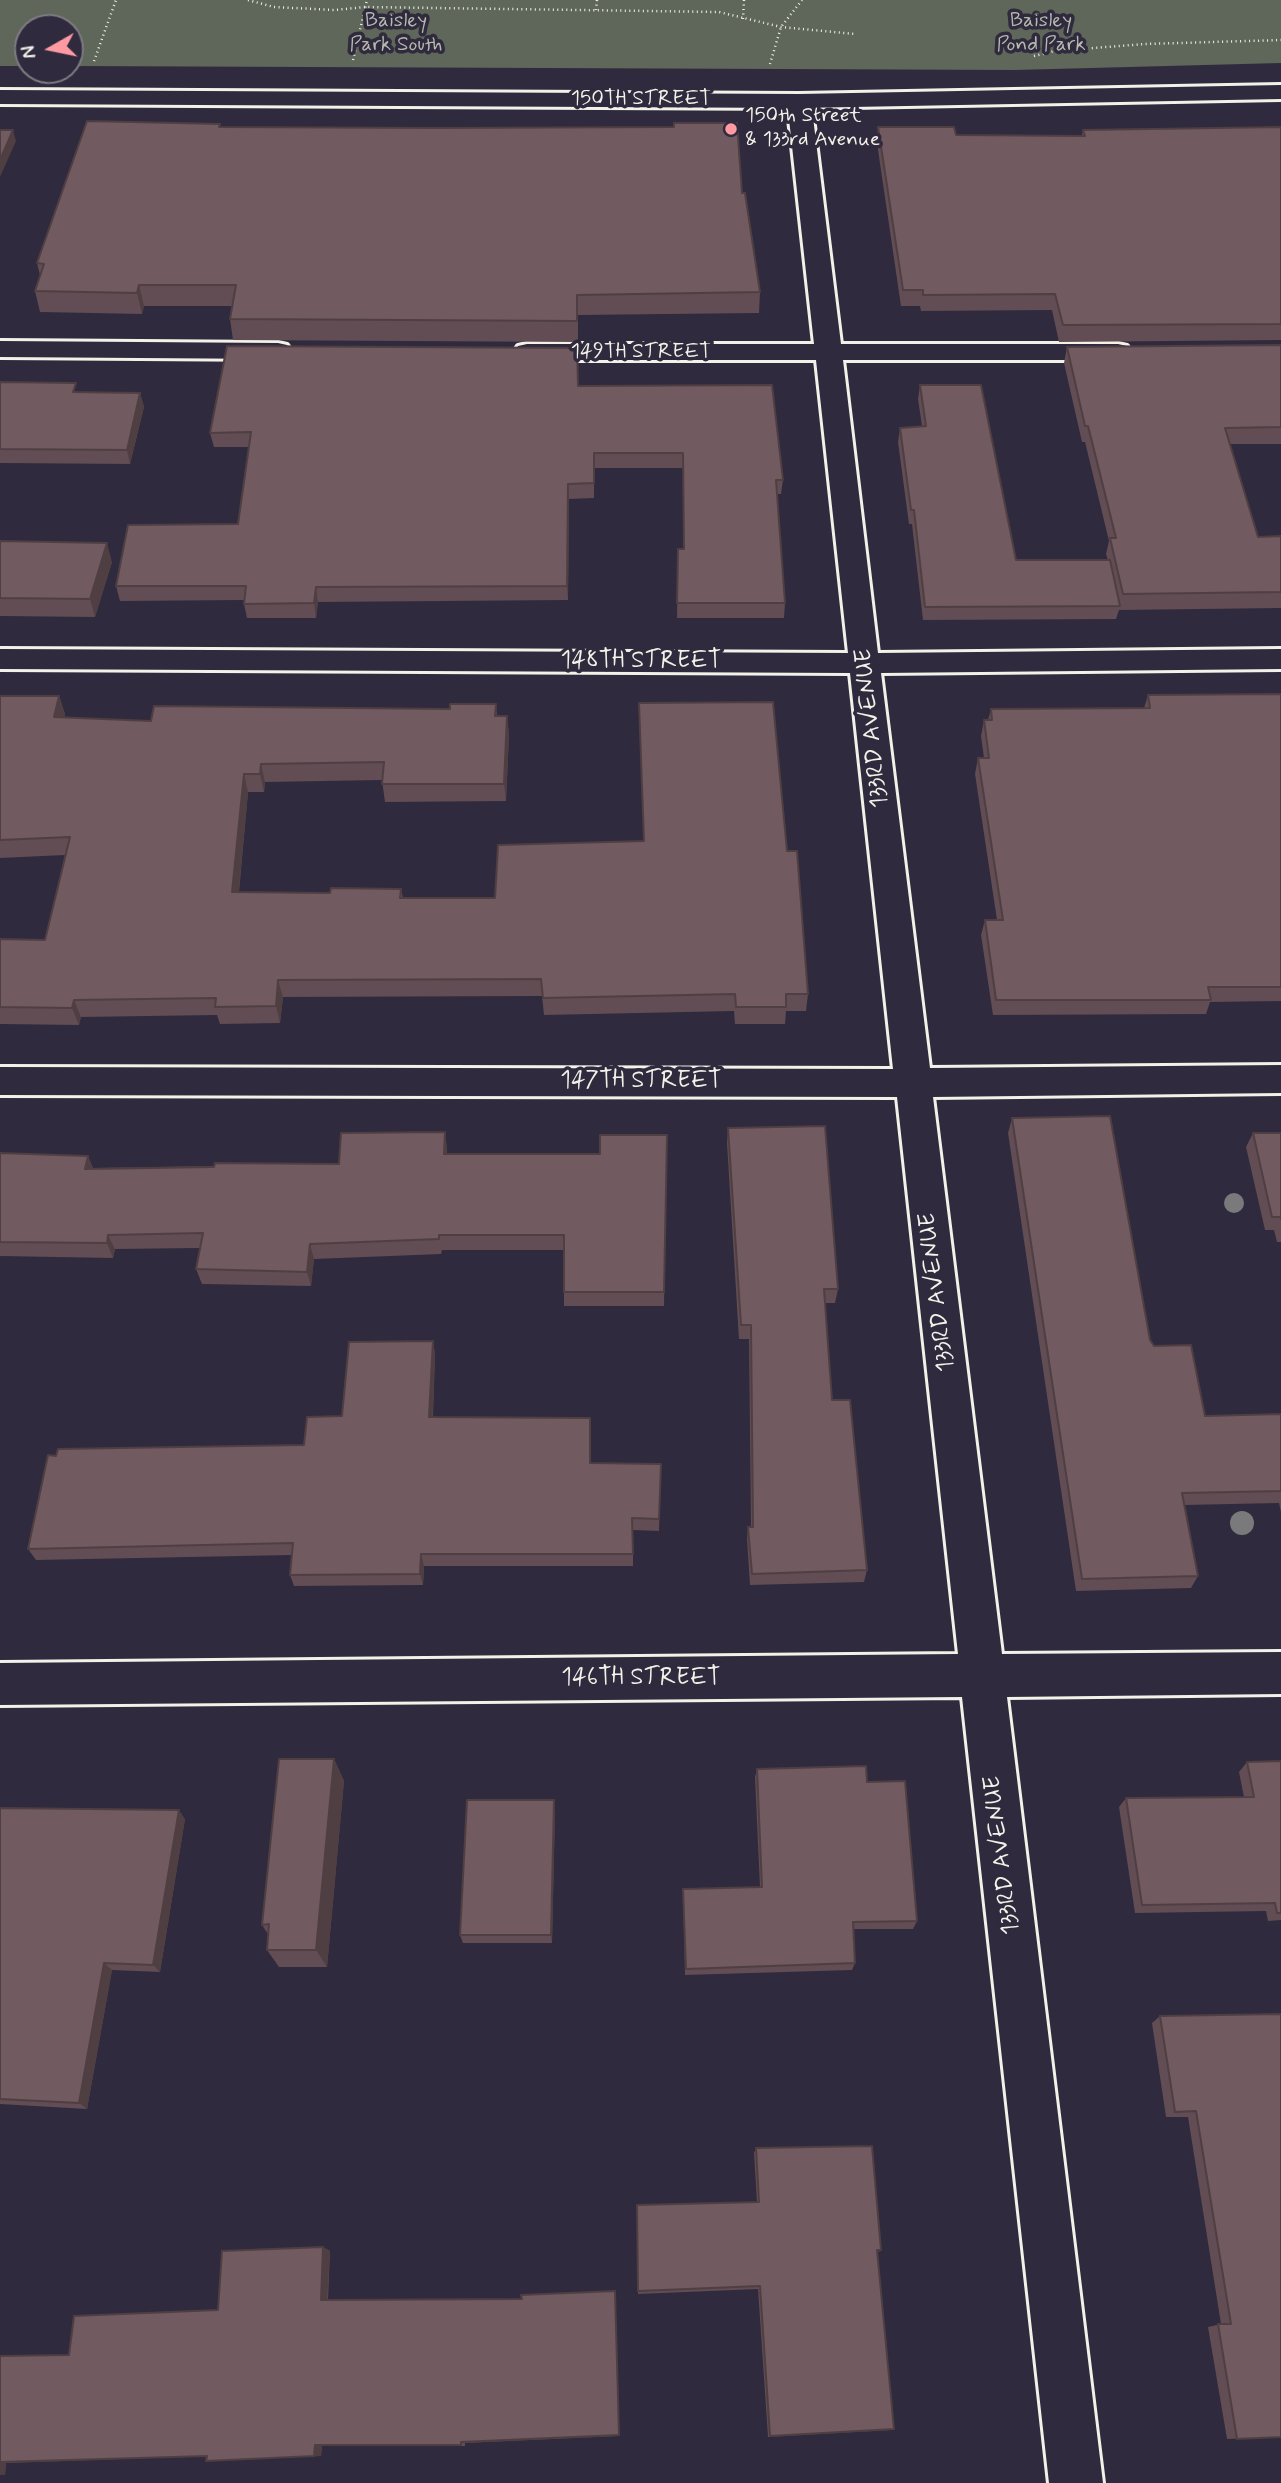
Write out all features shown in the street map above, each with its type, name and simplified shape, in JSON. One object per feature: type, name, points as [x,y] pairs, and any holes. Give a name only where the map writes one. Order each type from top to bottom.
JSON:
[{"type":"street","name":"150TH STREET","points":[[0,97],[799,100],[1281,92]]},
{"type":"street","name":"133RD AVENUE","points":[[799,100],[1076,2483]]},
{"type":"street","points":[[0,349],[307,351]]},
{"type":"street","name":"149TH STREET","points":[[502,352],[1144,352]]},
{"type":"street","name":"148TH STREET","points":[[0,659],[866,663],[1281,659]]},
{"type":"street","name":"147TH STREET","points":[[0,1081],[914,1083],[1281,1079]]},
{"type":"street","name":"146TH STREET","points":[[0,1684],[1281,1673]]},
{"type":"path","points":[[90,72],[116,0]]},
{"type":"path","points":[[248,0],[274,7],[335,10],[365,8],[719,12],[781,27],[855,34]]},
{"type":"path","points":[[344,98],[367,0]]},
{"type":"path","points":[[596,10],[597,0]]},
{"type":"path","points":[[743,19],[744,0]]},
{"type":"path","points":[[768,72],[781,27],[802,0]]},
{"type":"path","points":[[1028,57],[1055,51],[1145,44],[1281,40]]},
{"type":"green space","name":"Baisley Pond Park","points":[[0,0],[1281,0],[1281,63],[1015,70],[84,66],[84,14],[14,14],[14,66],[0,66]]},
{"type":"building","points":[[87,121],[220,124],[219,127],[436,128],[674,127],[674,123],[737,123],[742,193],[745,193],[760,292],[577,295],[577,321],[230,319],[236,285],[139,285],[137,293],[35,291],[44,264],[37,263]]},
{"type":"building","points":[[878,127],[954,127],[956,135],[1085,136],[1083,130],[1281,127],[1281,324],[1063,325],[1055,294],[923,295],[923,290],[903,290]]},
{"type":"building","points":[[0,130],[13,130],[0,160]]},
{"type":"building","points":[[1281,345],[1281,427],[1225,428],[1258,537],[1281,536],[1281,592],[1123,594],[1110,538],[1116,538],[1088,426],[1085,426],[1067,347]]},
{"type":"building","points":[[227,346],[577,348],[578,386],[772,385],[783,480],[776,480],[785,603],[677,603],[678,549],[684,549],[683,453],[594,453],[594,483],[568,484],[567,586],[316,587],[314,603],[244,604],[246,586],[116,586],[128,525],[238,524],[251,432],[210,433]]},
{"type":"building","points":[[0,382],[76,383],[73,392],[140,393],[127,450],[0,449]]},
{"type":"building","points":[[920,385],[981,385],[1016,560],[1110,560],[1120,606],[925,607],[914,510],[911,510],[900,428],[926,426]]},
{"type":"building","points":[[0,541],[107,543],[90,599],[0,598]]},
{"type":"building","points":[[1281,694],[1281,987],[1208,987],[1211,1000],[996,1000],[985,920],[1003,920],[978,758],[989,758],[984,720],[992,720],[991,709],[1150,708],[1148,695]]},
{"type":"building","points":[[0,696],[59,696],[54,717],[151,721],[154,706],[450,709],[450,704],[496,704],[495,716],[507,716],[504,784],[382,784],[384,762],[261,764],[260,774],[244,774],[232,892],[330,893],[331,888],[401,889],[400,898],[495,898],[498,845],[644,841],[639,703],[773,702],[787,851],[797,851],[808,994],[786,994],[786,1007],[736,1007],[735,994],[543,998],[541,979],[278,980],[276,1006],[215,1007],[216,998],[74,1000],[72,1008],[0,1007],[0,939],[45,940],[70,837],[0,840]]},
{"type":"building","points":[[1110,1116],[1150,1340],[1154,1346],[1191,1345],[1205,1416],[1281,1414],[1281,1491],[1182,1493],[1198,1576],[1082,1579],[1012,1118]]},
{"type":"building","points":[[825,1126],[838,1289],[824,1289],[832,1400],[850,1400],[867,1570],[752,1574],[748,1527],[753,1527],[751,1325],[741,1325],[728,1128]]},
{"type":"building","points":[[445,1132],[444,1154],[600,1154],[600,1135],[667,1135],[664,1292],[564,1292],[564,1235],[439,1235],[439,1239],[310,1244],[307,1272],[196,1269],[203,1233],[108,1235],[107,1243],[0,1242],[0,1153],[88,1156],[85,1169],[214,1167],[215,1163],[339,1164],[341,1133]]},
{"type":"building","points":[[1253,1133],[1281,1133],[1281,1219],[1272,1217]]},
{"type":"building","points":[[433,1341],[429,1417],[590,1418],[590,1463],[661,1464],[659,1519],[632,1518],[633,1554],[421,1554],[420,1574],[290,1575],[293,1543],[28,1549],[48,1455],[56,1456],[58,1449],[304,1445],[307,1417],[342,1416],[349,1342]]},
{"type":"building","points":[[279,1759],[334,1759],[316,1950],[267,1950],[269,1924],[262,1925]]},
{"type":"building","points":[[1281,1761],[1281,1913],[1277,1913],[1275,1903],[1142,1905],[1126,1798],[1254,1797],[1247,1762]]},
{"type":"building","points":[[866,1766],[867,1782],[905,1781],[917,1921],[853,1922],[855,1963],[686,1969],[683,1889],[762,1887],[757,1769]]},
{"type":"building","points":[[467,1800],[554,1800],[551,1935],[460,1935]]},
{"type":"building","points":[[0,1808],[179,1810],[153,1965],[104,1963],[79,2103],[0,2099]]},
{"type":"building","points":[[1281,2014],[1281,2437],[1237,2439],[1218,2324],[1231,2324],[1196,2111],[1175,2112],[1160,2016]]},
{"type":"building","points":[[872,2146],[881,2250],[877,2250],[894,2429],[770,2436],[760,2286],[638,2291],[637,2205],[759,2202],[756,2148]]},
{"type":"building","points":[[323,2247],[321,2300],[522,2299],[521,2295],[615,2291],[619,2435],[461,2442],[461,2445],[315,2445],[314,2456],[206,2461],[207,2456],[0,2462],[0,2356],[69,2355],[74,2316],[218,2310],[222,2251]]},
{"type":"place","name":"150th Street & 133rd Avenue","points":[[731,129]]},
{"type":"park label","name":"Baisley Park South","points":[[396,34]]}]
